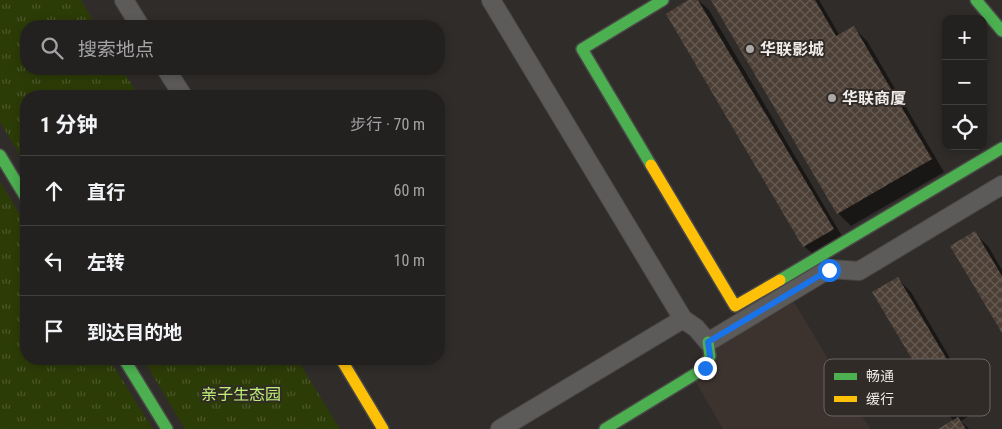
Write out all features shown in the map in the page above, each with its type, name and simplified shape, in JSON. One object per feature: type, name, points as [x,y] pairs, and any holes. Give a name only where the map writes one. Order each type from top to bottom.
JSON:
[{"type":"street","points":[[124,0],[136,20]]},
{"type":"street","points":[[491,0],[683,319],[696,328],[708,342],[710,356],[705,368],[605,429]]},
{"type":"street","points":[[663,0],[582,49],[736,306],[1002,148]]},
{"type":"street","points":[[976,0],[1002,31]]},
{"type":"street","points":[[170,75],[178,90]]},
{"type":"street","points":[[0,155],[20,188]]},
{"type":"street","points":[[708,342],[829,270],[860,270],[1000,192]]},
{"type":"street","points":[[500,429],[683,319]]},
{"type":"street","points":[[128,365],[168,429]]},
{"type":"street","points":[[345,365],[384,429]]},
{"type":"shaded area","points":[[794,302],[828,359],[824,359],[824,416],[862,416],[870,429],[723,429],[695,381],[718,347]]},
{"type":"green space","points":[[0,0],[81,0],[93,20],[20,20],[20,75],[126,75],[135,90],[20,90],[20,155],[0,122]]},
{"type":"green space","points":[[0,182],[20,214],[20,365],[113,365],[153,429],[0,429]]},
{"type":"green space","name":"亲子生态园","points":[[147,365],[301,365],[340,429],[185,429]]},
{"type":"building","points":[[688,0],[698,0],[834,229],[803,247],[666,14]]},
{"type":"building","name":"华联商厦","points":[[711,0],[815,0],[836,36],[854,26],[932,159],[837,214]]},
{"type":"building","points":[[975,231],[1002,276],[1002,333],[950,246]]},
{"type":"building","points":[[898,277],[947,359],[912,359],[872,292]]},
{"type":"building","points":[[958,417],[966,429],[938,429]]},
{"type":"traffic: fast","points":[[651,165],[582,49],[663,0]]},
{"type":"traffic: fast","points":[[976,0],[1002,31]]},
{"type":"traffic: fast","points":[[780,280],[1002,148]]},
{"type":"traffic: fast","points":[[0,155],[20,188]]},
{"type":"traffic: fast","points":[[605,429],[705,368],[710,356],[708,342]]},
{"type":"traffic: fast","points":[[128,365],[167,429]]},
{"type":"traffic: slow","points":[[651,165],[735,306],[780,280]]},
{"type":"traffic: slow","points":[[345,365],[383,429]]},
{"type":"place","name":"华联影城","points":[[750,49]]},
{"type":"place","name":"华联商厦","points":[[832,98]]},
{"type":"route","points":[[705,368],[710,356],[708,342],[829,270]]}]
